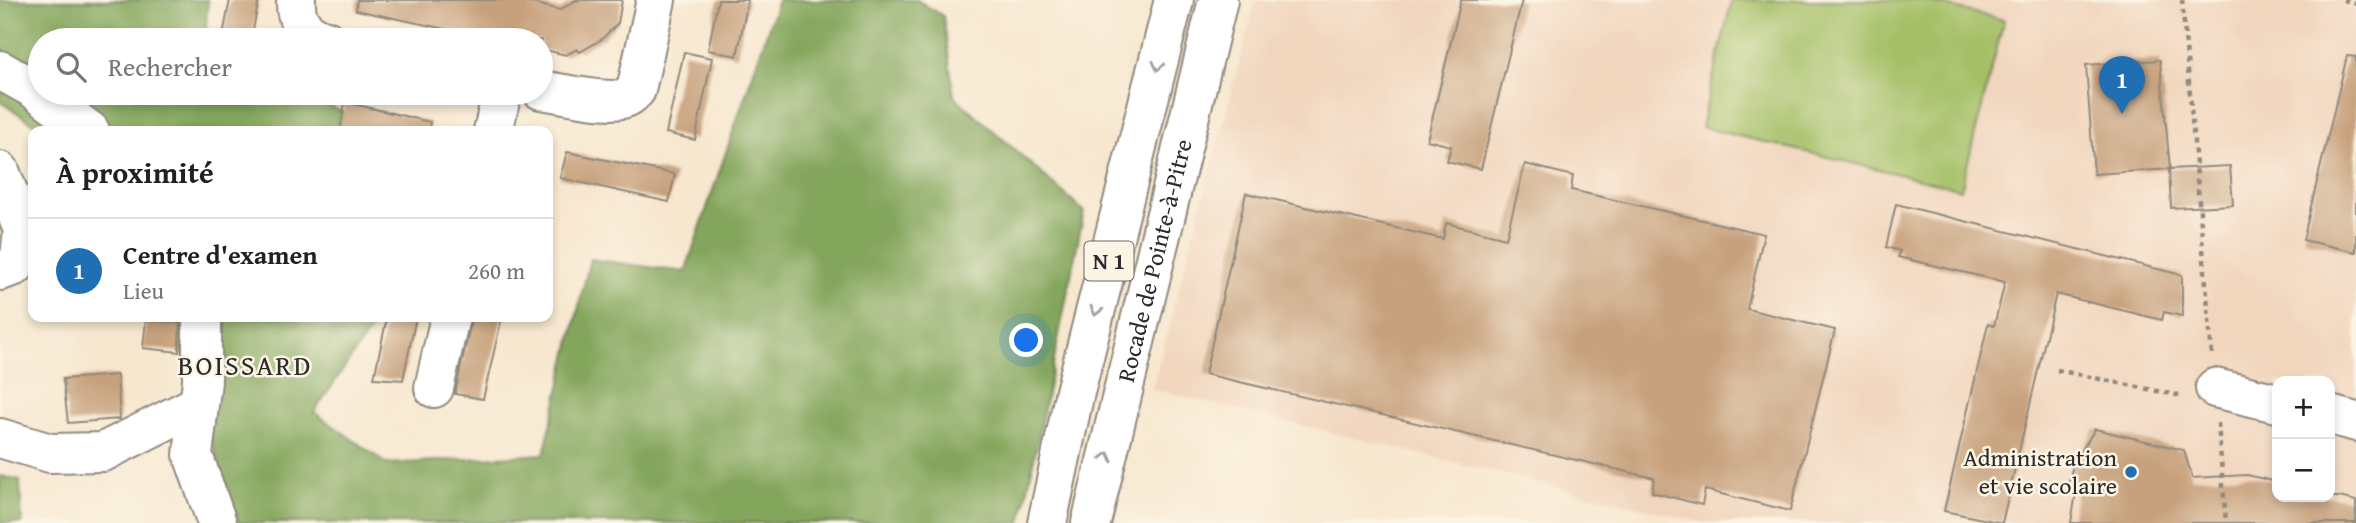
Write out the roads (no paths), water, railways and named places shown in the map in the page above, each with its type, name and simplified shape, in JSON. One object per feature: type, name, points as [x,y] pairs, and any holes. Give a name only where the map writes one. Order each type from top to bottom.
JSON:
[{"type":"main road","points":[[296,0],[296,11],[303,28]]},
{"type":"main road","points":[[553,92],[607,99],[622,99],[631,95],[636,90],[656,0]]},
{"type":"main road","name":"Rocade de Pointe-à-Pitre","points":[[1047,523],[1074,396],[1174,0]]},
{"type":"main road","name":"Rocade de Pointe-à-Pitre","points":[[1091,523],[1218,0]]},
{"type":"main road","points":[[0,70],[28,86]]},
{"type":"main road","points":[[55,105],[83,126]]},
{"type":"main road","points":[[494,126],[499,105]]},
{"type":"main road","points":[[0,171],[23,230],[20,257],[15,267],[0,271]]},
{"type":"main road","points":[[202,322],[202,381],[193,455],[217,523]]},
{"type":"main road","points":[[434,388],[449,322]]},
{"type":"main road","points":[[2215,387],[2272,402]]},
{"type":"main road","points":[[0,438],[50,453],[103,452],[200,404]]},
{"type":"main road","points":[[2335,416],[2356,422]]},
{"type":"place","name":"Centre d'examen","points":[[2122,114]]},
{"type":"place","name":"Administration et vie scolaire","points":[[2131,472]]},
{"type":"district","name":"BOISSARD","points":[[245,365]]}]
